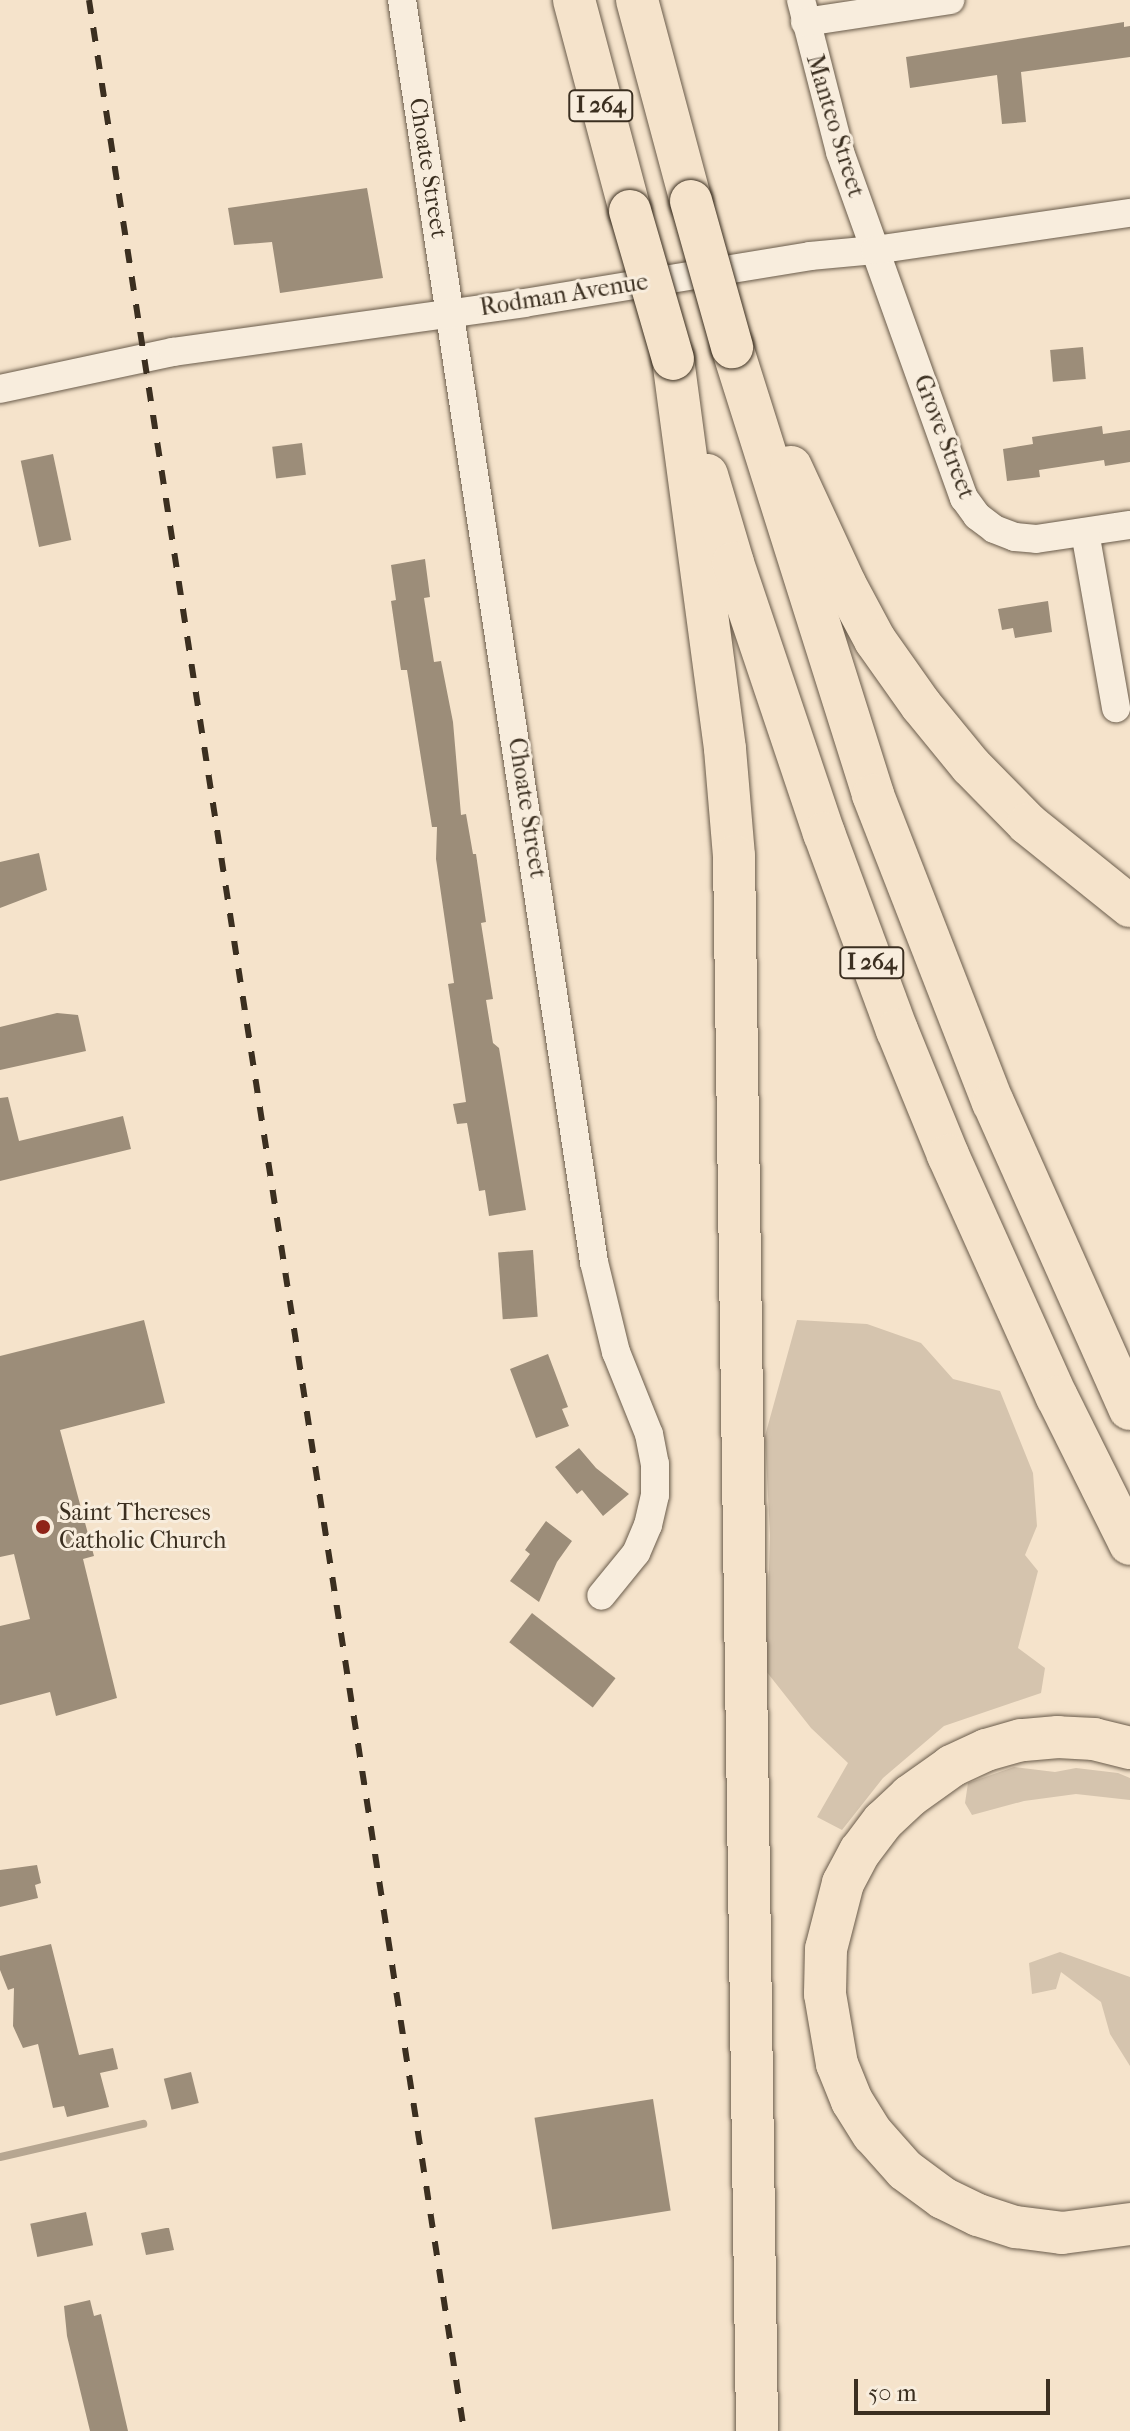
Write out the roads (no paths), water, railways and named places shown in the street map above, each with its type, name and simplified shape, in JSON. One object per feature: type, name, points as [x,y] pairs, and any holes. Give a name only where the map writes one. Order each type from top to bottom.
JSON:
[{"type":"highway","name":"I 264","points":[[574,0],[630,211],[733,563],[824,833],[897,1030],[948,1155],[1057,1397],[1130,1544]]},
{"type":"highway","name":"I 264","points":[[637,0],[732,347],[840,698],[883,822],[993,1102],[1130,1409]]},
{"type":"highway","points":[[732,347],[845,584],[875,640],[921,705],[971,766],[1028,824],[1130,906]]},
{"type":"highway","points":[[673,359],[699,577],[725,749],[734,856],[757,2431]]},
{"type":"highway","points":[[1130,1748],[1094,1739],[1058,1737],[1021,1740],[986,1750],[952,1766],[910,1796],[883,1821],[860,1851],[843,1883],[826,1949],[825,1994],[837,2064],[852,2101],[873,2134],[905,2170],[943,2198],[978,2215],[1016,2227],[1062,2233],[1130,2224]]},
{"type":"street","name":"Choate Street","points":[[402,0],[594,1262],[616,1352],[649,1434],[655,1464],[655,1495],[648,1525],[636,1553],[601,1596]]},
{"type":"street","points":[[803,11],[950,0]]},
{"type":"street","name":"Manteo Street","points":[[803,11],[840,152],[875,250]]},
{"type":"street","name":"Rodman Avenue","points":[[0,389],[173,352],[451,313],[810,256],[875,250],[1130,213]]},
{"type":"street","name":"Grove Street","points":[[875,250],[964,498],[977,516],[994,529],[1015,537],[1036,539],[1130,525]]},
{"type":"street","points":[[1085,532],[1116,708]]},
{"type":"waterway","points":[[0,2157],[143,2124]]},
{"type":"railway","points":[[89,0],[464,2431]]},
{"type":"place","name":"Saint Thereses Catholic Church","points":[[43,1527]]}]
